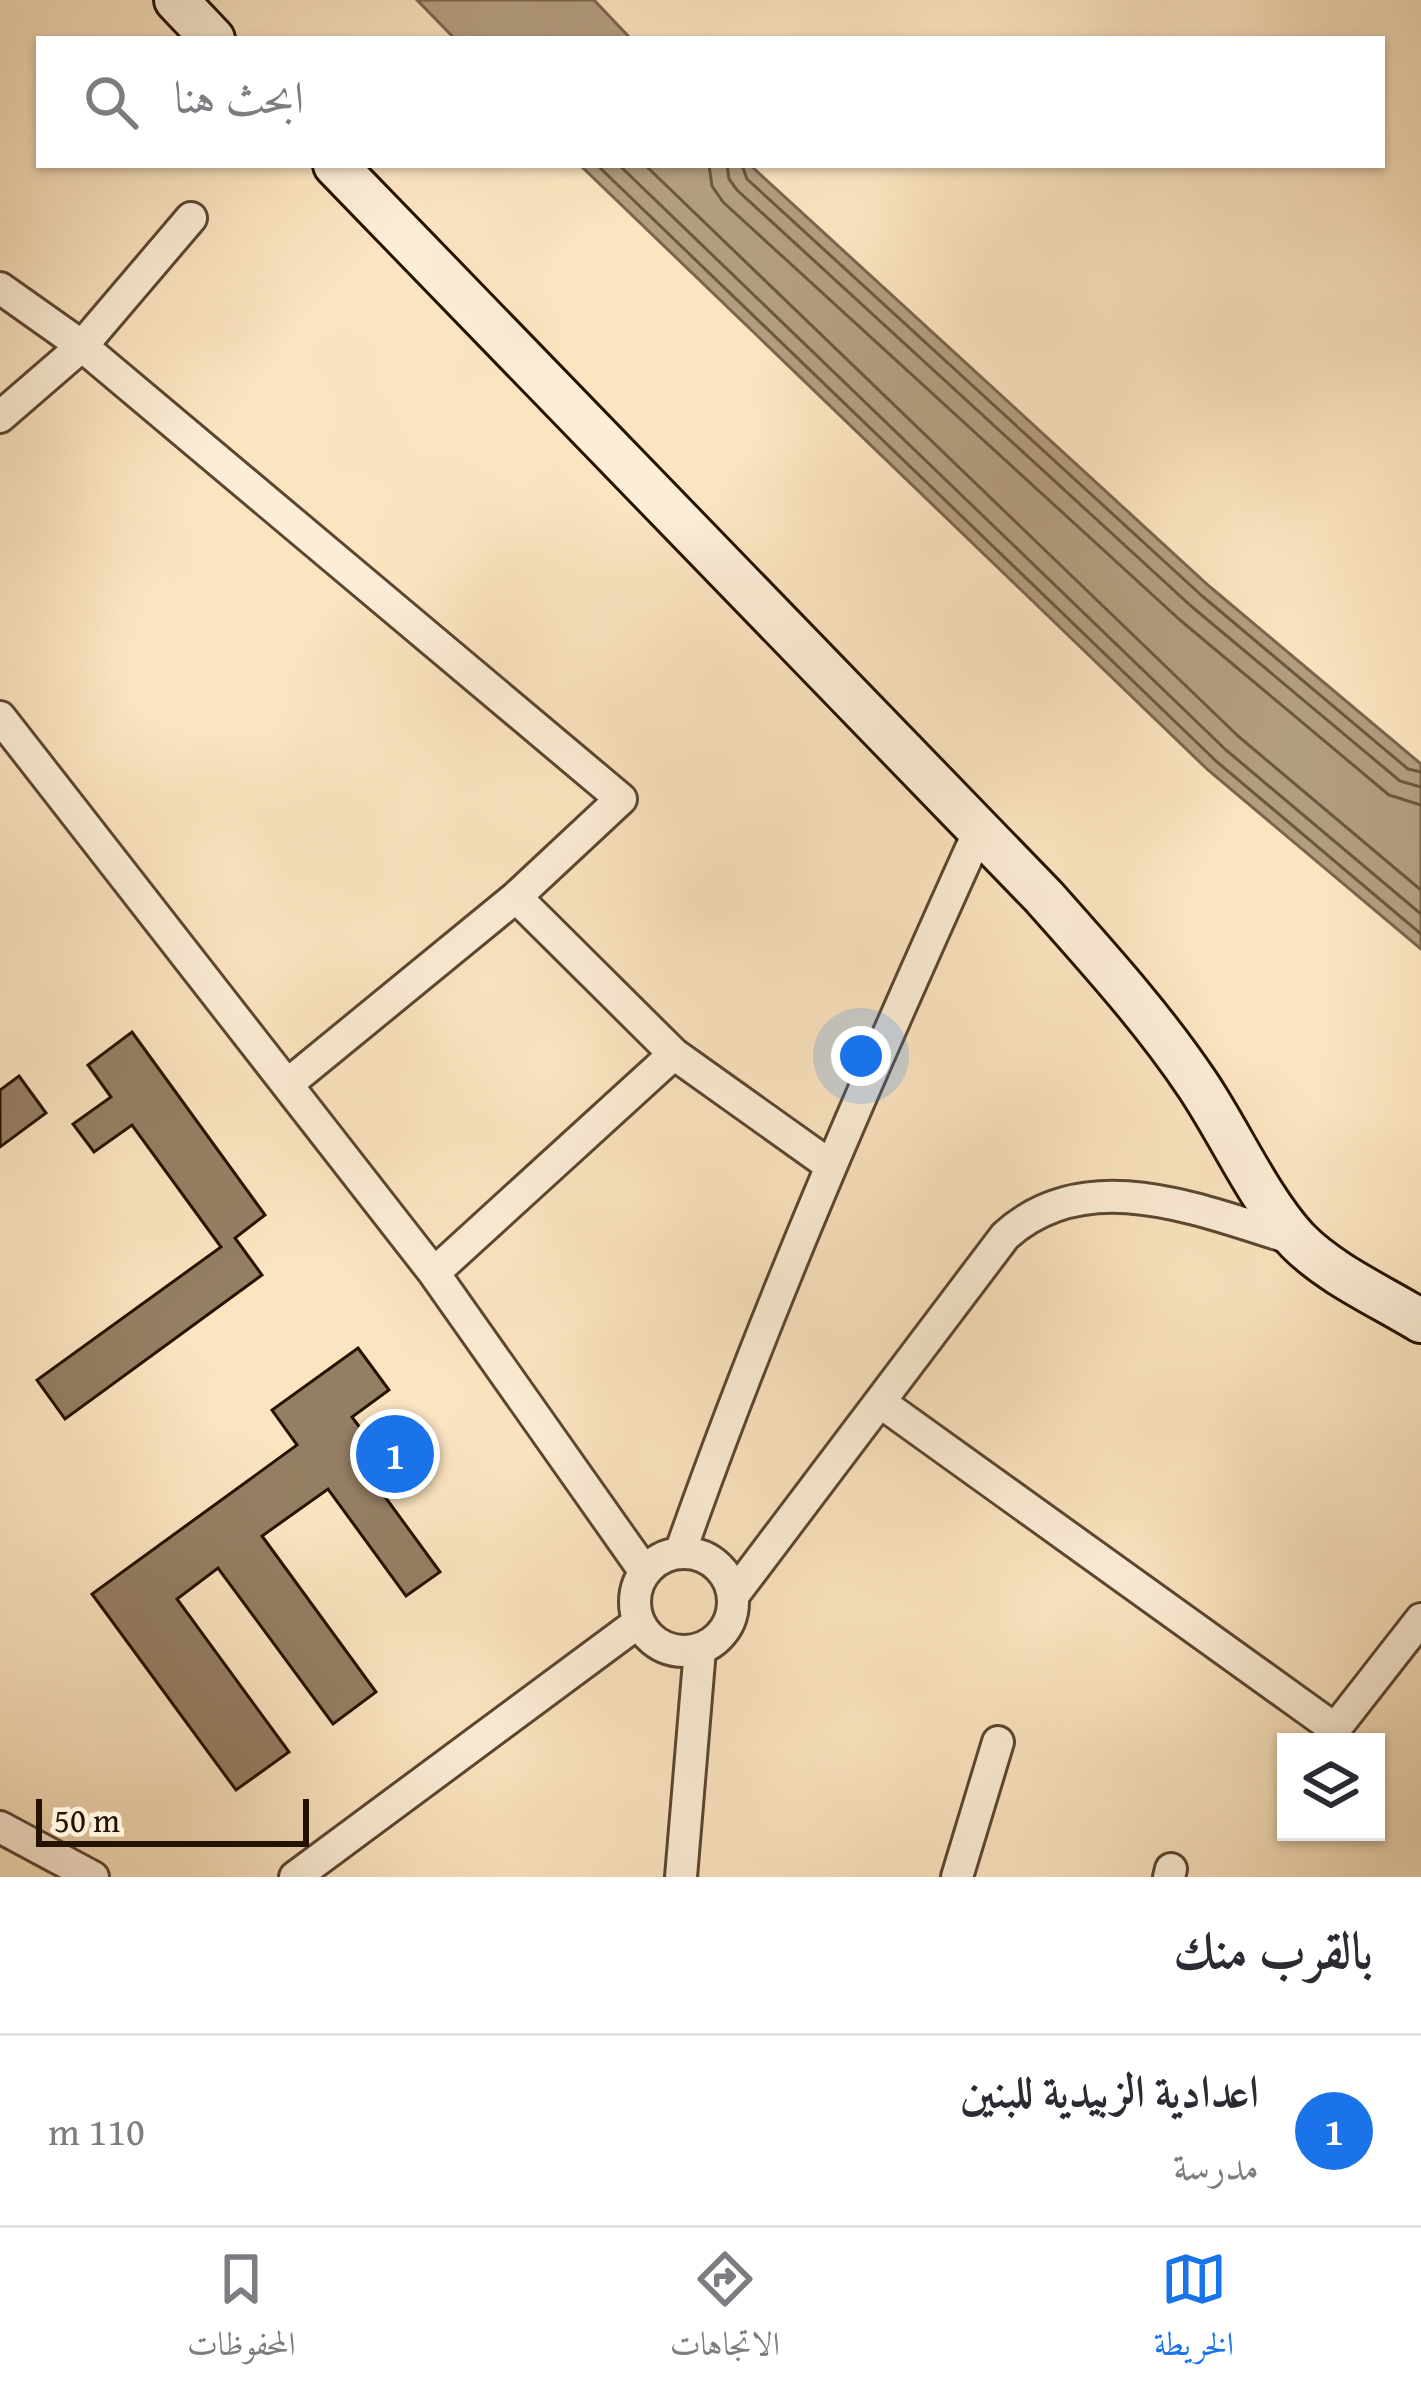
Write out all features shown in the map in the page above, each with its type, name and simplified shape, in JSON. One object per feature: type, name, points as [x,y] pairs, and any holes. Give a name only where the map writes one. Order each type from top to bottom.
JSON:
[{"type":"street","points":[[176,0],[210,36]]},
{"type":"street","points":[[337,168],[1044,898],[1155,1026],[1297,1240],[1335,1270],[1421,1321]]},
{"type":"street","points":[[0,417],[82,346],[191,218]]},
{"type":"street","points":[[0,288],[82,346],[621,799],[516,897],[289,1083]]},
{"type":"street","points":[[0,717],[434,1274],[645,1572]]},
{"type":"street","points":[[680,1553],[831,1166],[978,833]]},
{"type":"street","points":[[516,897],[674,1054],[831,1166]]},
{"type":"street","points":[[434,1274],[674,1054]]},
{"type":"street","points":[[733,1596],[721,1569],[680,1553],[655,1562],[645,1572],[635,1605],[639,1622],[654,1641],[676,1651],[700,1649],[715,1641],[726,1628],[733,1596],[1005,1236],[1022,1221],[1050,1206],[1097,1197],[1153,1200],[1297,1240]]},
{"type":"street","points":[[880,1402],[1335,1729],[1421,1619]]},
{"type":"street","points":[[295,1877],[639,1622]]},
{"type":"street","points":[[681,1877],[700,1649]]},
{"type":"street","points":[[957,1877],[998,1742]]},
{"type":"street","points":[[0,1827],[90,1876]]},
{"type":"water","points":[[417,0],[594,0],[628,36],[452,36]]},
{"type":"water","points":[[583,168],[753,168],[1209,586],[1421,764],[1421,949],[1208,770]]},
{"type":"building","points":[[132,1032],[265,1215],[235,1238],[262,1275],[65,1419],[37,1380],[221,1247],[132,1125],[94,1152],[73,1124],[111,1097],[88,1065]]},
{"type":"building","points":[[19,1076],[46,1113],[0,1147],[0,1090]]},
{"type":"building","points":[[358,1348],[389,1390],[352,1417],[378,1452],[361,1464],[440,1572],[406,1596],[328,1489],[262,1536],[376,1692],[333,1724],[218,1568],[177,1599],[289,1752],[236,1790],[92,1594],[297,1445],[272,1410]]},
{"type":"place","name":"اعدادية الزبيدية للبنين","points":[[395,1454]]}]
